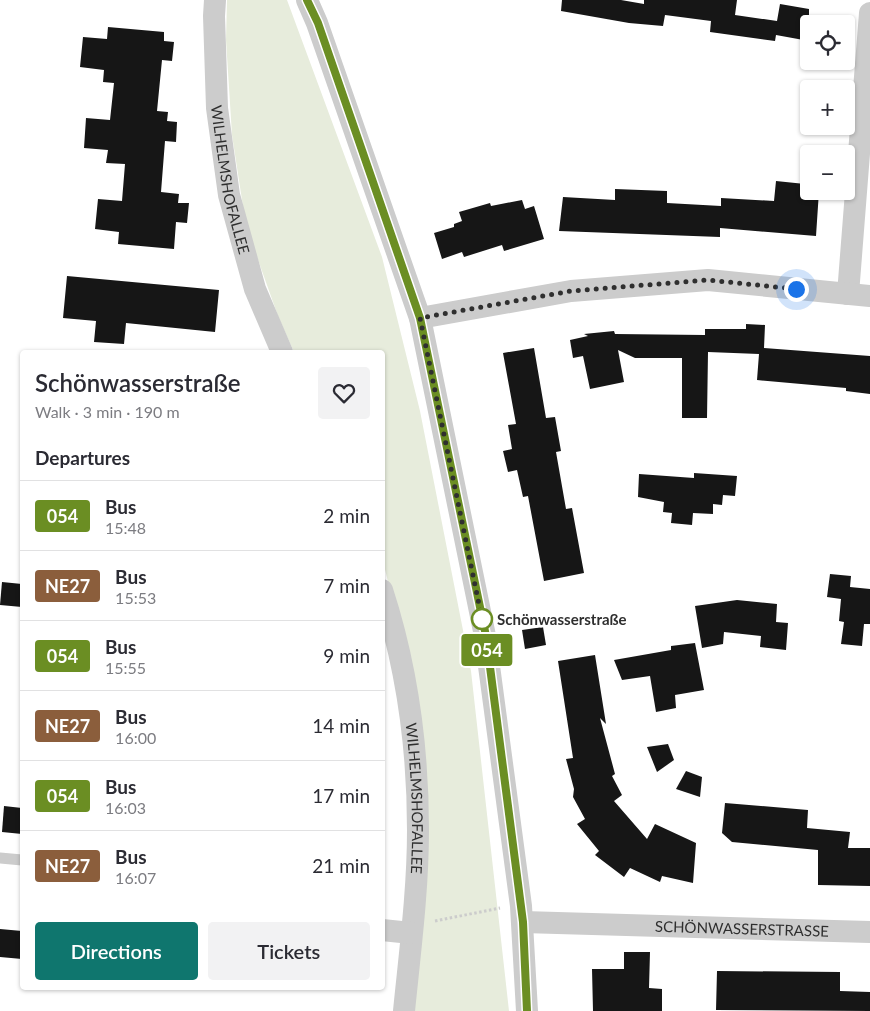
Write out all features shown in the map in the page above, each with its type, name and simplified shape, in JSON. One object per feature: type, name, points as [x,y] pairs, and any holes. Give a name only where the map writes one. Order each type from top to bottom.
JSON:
[{"type":"street","name":"WILHELMSHOFALLEE","points":[[215,0],[218,108],[229,195],[255,289],[281,350]]},
{"type":"street","points":[[307,0],[318,23],[420,318],[486,636],[522,914],[527,1011]]},
{"type":"street","points":[[420,318],[571,291],[708,280],[859,295],[870,13]]},
{"type":"street","name":"WILHELMSHOFALLEE","points":[[385,602],[408,697],[416,775],[418,829],[412,928],[404,1011]]},
{"type":"street","name":"SCHÖNWASSERSTRASSE","points":[[522,914],[870,932]]},
{"type":"street","points":[[385,930],[412,928]]},
{"type":"lane","points":[[0,858],[20,860]]},
{"type":"path","points":[[412,928],[461,915],[522,914]]},
{"type":"green space","points":[[227,0],[287,0],[382,257],[420,411],[471,671],[509,1011],[413,1011],[417,702],[385,569],[385,350],[293,350],[278,316],[246,226],[232,135],[226,40]]},
{"type":"building","points":[[562,0],[621,0],[644,4],[644,0],[737,0],[735,15],[777,21],[780,4],[809,9],[809,15],[800,15],[800,39],[776,35],[775,41],[710,32],[711,21],[665,15],[663,26],[629,23],[561,11]]},
{"type":"building","points":[[108,27],[164,32],[164,41],[174,42],[172,61],[162,60],[157,111],[168,112],[167,121],[177,122],[176,142],[165,141],[161,192],[179,194],[178,203],[189,203],[187,223],[176,222],[174,249],[118,244],[119,232],[95,229],[98,199],[122,201],[125,164],[106,163],[108,150],[84,148],[86,118],[110,120],[114,83],[103,82],[104,70],[80,67],[83,37],[107,39]]},
{"type":"building","points":[[776,181],[800,183],[800,200],[818,200],[816,236],[720,228],[720,237],[559,231],[563,197],[615,200],[615,189],[667,191],[667,203],[721,206],[721,198],[774,201]]},
{"type":"building","points":[[522,200],[525,209],[534,206],[544,239],[504,251],[502,245],[464,257],[462,252],[442,259],[434,233],[454,227],[454,224],[462,221],[459,212],[490,203],[491,206]]},
{"type":"building","points":[[67,276],[219,290],[215,332],[126,323],[124,344],[94,342],[96,321],[63,318]]},
{"type":"building","points":[[746,324],[765,325],[764,348],[870,356],[870,394],[846,391],[846,388],[757,380],[759,354],[708,352],[707,418],[682,418],[682,358],[635,358],[618,350],[624,382],[590,389],[583,356],[573,358],[570,340],[588,336],[584,334],[614,331],[615,334],[705,335],[705,329],[746,329]]},
{"type":"building","points":[[534,348],[546,418],[555,417],[561,451],[556,452],[566,509],[572,508],[584,573],[544,581],[528,496],[523,497],[517,470],[508,472],[503,451],[512,449],[508,425],[516,424],[503,353]]},
{"type":"building","points":[[694,473],[737,476],[735,496],[723,495],[722,505],[713,504],[713,514],[693,513],[692,525],[671,523],[672,513],[663,512],[664,502],[638,497],[639,474],[694,478]]},
{"type":"building","points":[[830,574],[851,576],[850,587],[870,589],[870,624],[864,624],[862,646],[841,644],[844,622],[839,621],[841,599],[827,597]]},
{"type":"building","points":[[2,582],[20,584],[20,607],[0,605]]},
{"type":"building","points":[[737,600],[777,604],[776,622],[788,623],[786,650],[760,647],[761,636],[724,632],[723,644],[702,648],[695,606]]},
{"type":"building","points":[[543,627],[546,645],[525,649],[522,630]]},
{"type":"building","points":[[695,643],[704,690],[675,695],[676,708],[656,712],[650,676],[622,680],[614,660],[671,650],[671,646]]},
{"type":"building","points":[[595,655],[606,724],[600,718],[615,774],[612,776],[622,795],[614,801],[647,839],[655,824],[696,843],[693,883],[662,876],[660,882],[630,868],[624,877],[595,855],[599,851],[577,824],[585,819],[573,797],[574,789],[566,759],[573,758],[558,661]]},
{"type":"building","points":[[668,744],[674,760],[657,772],[647,747]]},
{"type":"building","points":[[686,771],[702,777],[700,797],[676,789]]},
{"type":"building","points":[[725,803],[808,810],[807,828],[850,832],[848,848],[870,848],[870,886],[818,885],[818,850],[732,842],[722,833]]},
{"type":"building","points":[[4,806],[20,808],[20,834],[2,832]]},
{"type":"building","points":[[0,929],[20,931],[20,959],[0,957]]},
{"type":"building","points":[[624,952],[650,952],[649,988],[662,989],[662,1011],[593,1011],[592,969],[624,969]]},
{"type":"building","points":[[717,971],[840,972],[840,991],[870,992],[870,1011],[716,1010]]},
{"type":"bus line","name":"054","points":[[307,0],[318,23],[420,318],[486,636],[523,922],[527,1011]]},
{"type":"place","name":"Schönwasserstraße","points":[[482,619]]},
{"type":"route","points":[[482,619],[420,318],[571,291],[708,280],[796,289]]}]
